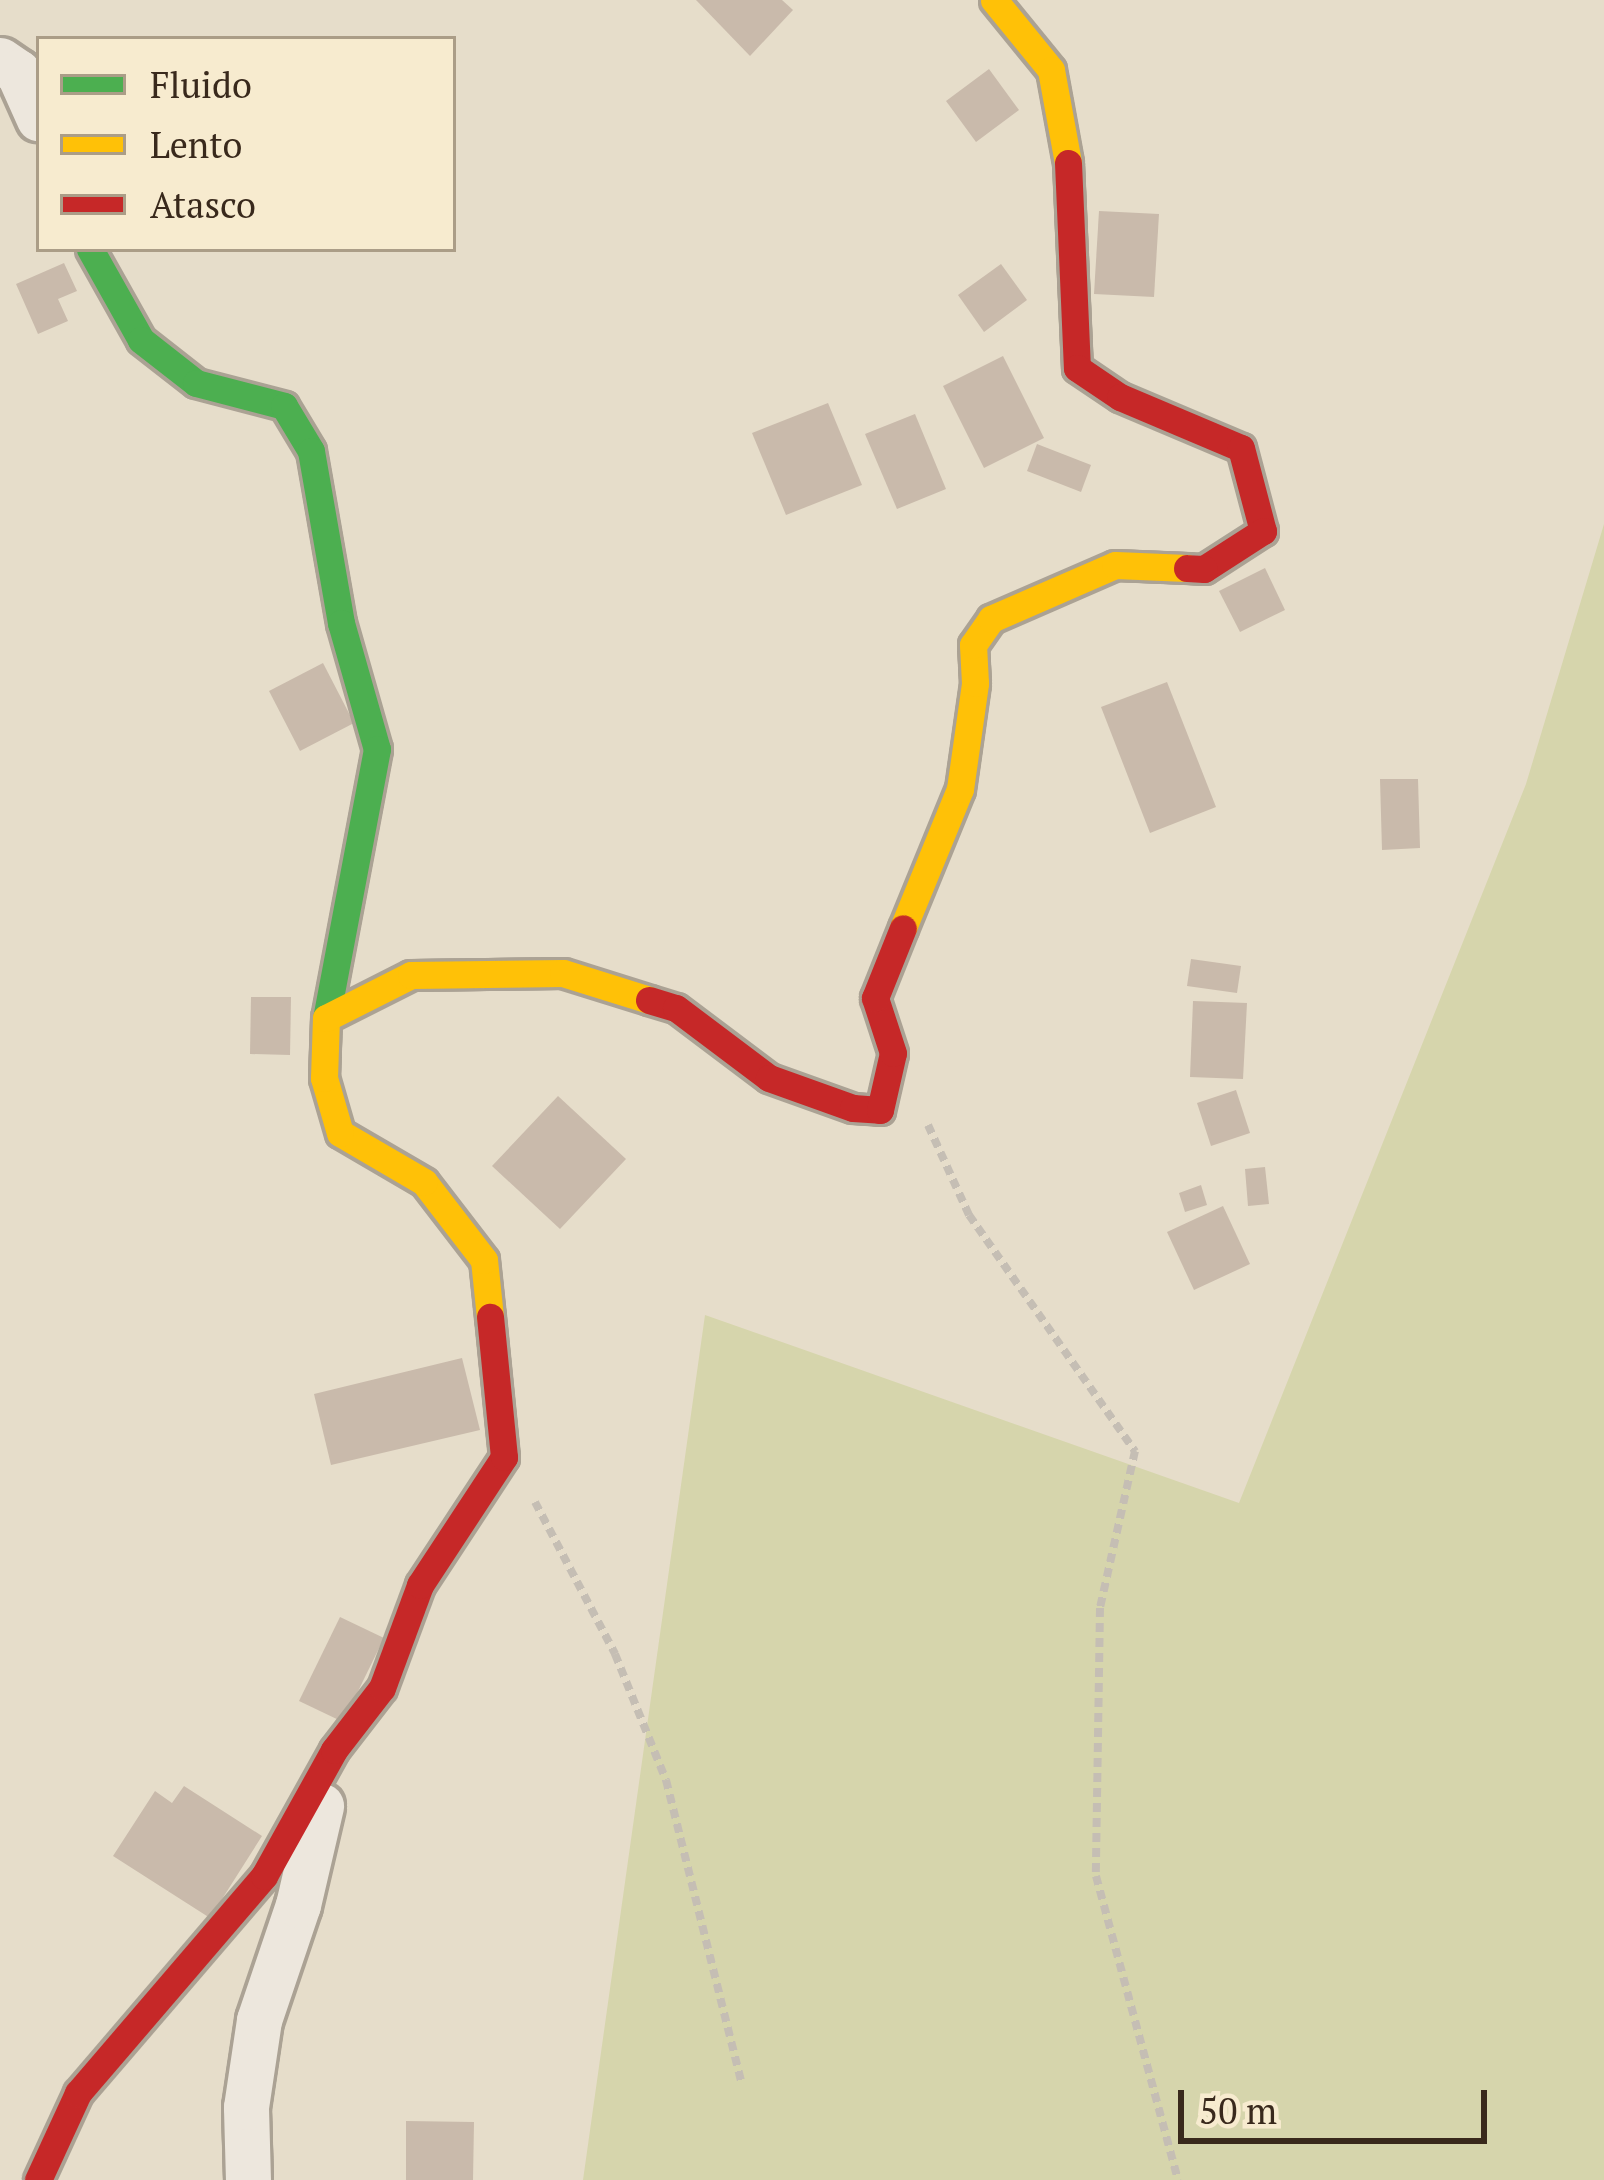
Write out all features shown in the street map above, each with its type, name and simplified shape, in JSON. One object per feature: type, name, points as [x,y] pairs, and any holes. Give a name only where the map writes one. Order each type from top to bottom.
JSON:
[{"type":"street","points":[[326,1018],[411,975],[563,973],[676,1008],[769,1078],[853,1108],[880,1110],[892,1053],[874,998],[960,790],[975,683],[973,645],[991,619],[1115,565],[1204,569],[1263,531],[1241,448],[1120,397],[1077,368],[1070,176],[1051,70],[994,0]]},
{"type":"street","points":[[0,60],[18,72],[36,112]]},
{"type":"street","points":[[38,2180],[78,2093],[264,1876],[334,1750],[382,1688],[420,1585],[504,1456],[484,1260],[424,1183],[340,1132],[324,1078],[326,1018],[377,749],[341,623],[311,451],[284,406],[196,383],[141,340],[92,252]]},
{"type":"street","points":[[248,2180],[246,2107],[259,2020],[298,1905],[334,1750]]},
{"type":"path","points":[[892,1053],[969,1215],[1136,1451],[1100,1607],[1096,1876],[1178,2180]]},
{"type":"path","points":[[504,1456],[554,1530],[615,1654],[667,1780],[742,2084]]},
{"type":"green space","points":[[1604,524],[1604,2180],[583,2180],[705,1315],[1239,1503],[1526,784]]},
{"type":"building","points":[[696,0],[782,0],[793,10],[750,56]]},
{"type":"building","points":[[989,69],[1019,110],[976,142],[946,101]]},
{"type":"building","points":[[1099,211],[1159,214],[1154,297],[1094,294]]},
{"type":"building","points":[[64,263],[77,291],[58,299],[68,321],[38,334],[16,284]]},
{"type":"building","points":[[1001,264],[1027,300],[984,332],[958,295]]},
{"type":"building","points":[[1003,356],[1044,438],[984,468],[943,386]]},
{"type":"building","points":[[828,403],[862,485],[786,515],[752,433]]},
{"type":"building","points":[[915,414],[946,489],[897,509],[865,434]]},
{"type":"building","points":[[1037,444],[1091,465],[1081,492],[1027,471]]},
{"type":"building","points":[[1265,568],[1285,610],[1240,632],[1219,591]]},
{"type":"building","points":[[323,663],[354,723],[300,751],[269,691]]},
{"type":"building","points":[[1167,682],[1216,807],[1150,833],[1101,707]]},
{"type":"building","points":[[1380,779],[1418,779],[1420,848],[1382,850]]},
{"type":"building","points":[[1191,959],[1241,966],[1237,993],[1187,986]]},
{"type":"building","points":[[251,997],[291,997],[290,1055],[250,1054]]},
{"type":"building","points":[[1193,1001],[1247,1003],[1243,1079],[1190,1077]]},
{"type":"building","points":[[1236,1090],[1250,1133],[1211,1146],[1197,1103]]},
{"type":"building","points":[[558,1096],[626,1159],[560,1229],[492,1166]]},
{"type":"building","points":[[1265,1167],[1269,1204],[1248,1206],[1245,1169]]},
{"type":"building","points":[[1201,1185],[1207,1205],[1185,1212],[1179,1193]]},
{"type":"building","points":[[1223,1206],[1250,1264],[1194,1290],[1167,1232]]},
{"type":"building","points":[[462,1358],[480,1430],[331,1465],[314,1394]]},
{"type":"building","points":[[340,1617],[384,1638],[343,1722],[299,1701]]},
{"type":"building","points":[[184,1786],[262,1836],[210,1918],[113,1856],[155,1791],[172,1803]]},
{"type":"building","points":[[406,2121],[474,2122],[473,2180],[406,2180]]},
{"type":"traffic: fast","points":[[92,252],[141,340],[196,383],[284,406],[311,451],[341,623],[377,749],[326,1018]]},
{"type":"traffic: slow","points":[[994,0],[1051,70],[1068,163]]},
{"type":"traffic: slow","points":[[903,928],[960,789],[975,683],[973,645],[991,619],[1115,565],[1187,568]]},
{"type":"traffic: slow","points":[[490,1317],[484,1260],[424,1182],[340,1133],[324,1078],[326,1018],[411,975],[563,973],[649,1000]]},
{"type":"traffic: jam","points":[[1068,163],[1077,368],[1120,397],[1241,448],[1263,531],[1204,569],[1187,568]]},
{"type":"traffic: jam","points":[[649,1000],[676,1008],[769,1078],[853,1108],[880,1110],[893,1053],[875,998],[903,928]]},
{"type":"traffic: jam","points":[[38,2180],[78,2093],[264,1876],[334,1750],[382,1688],[420,1585],[504,1457],[490,1317]]}]
